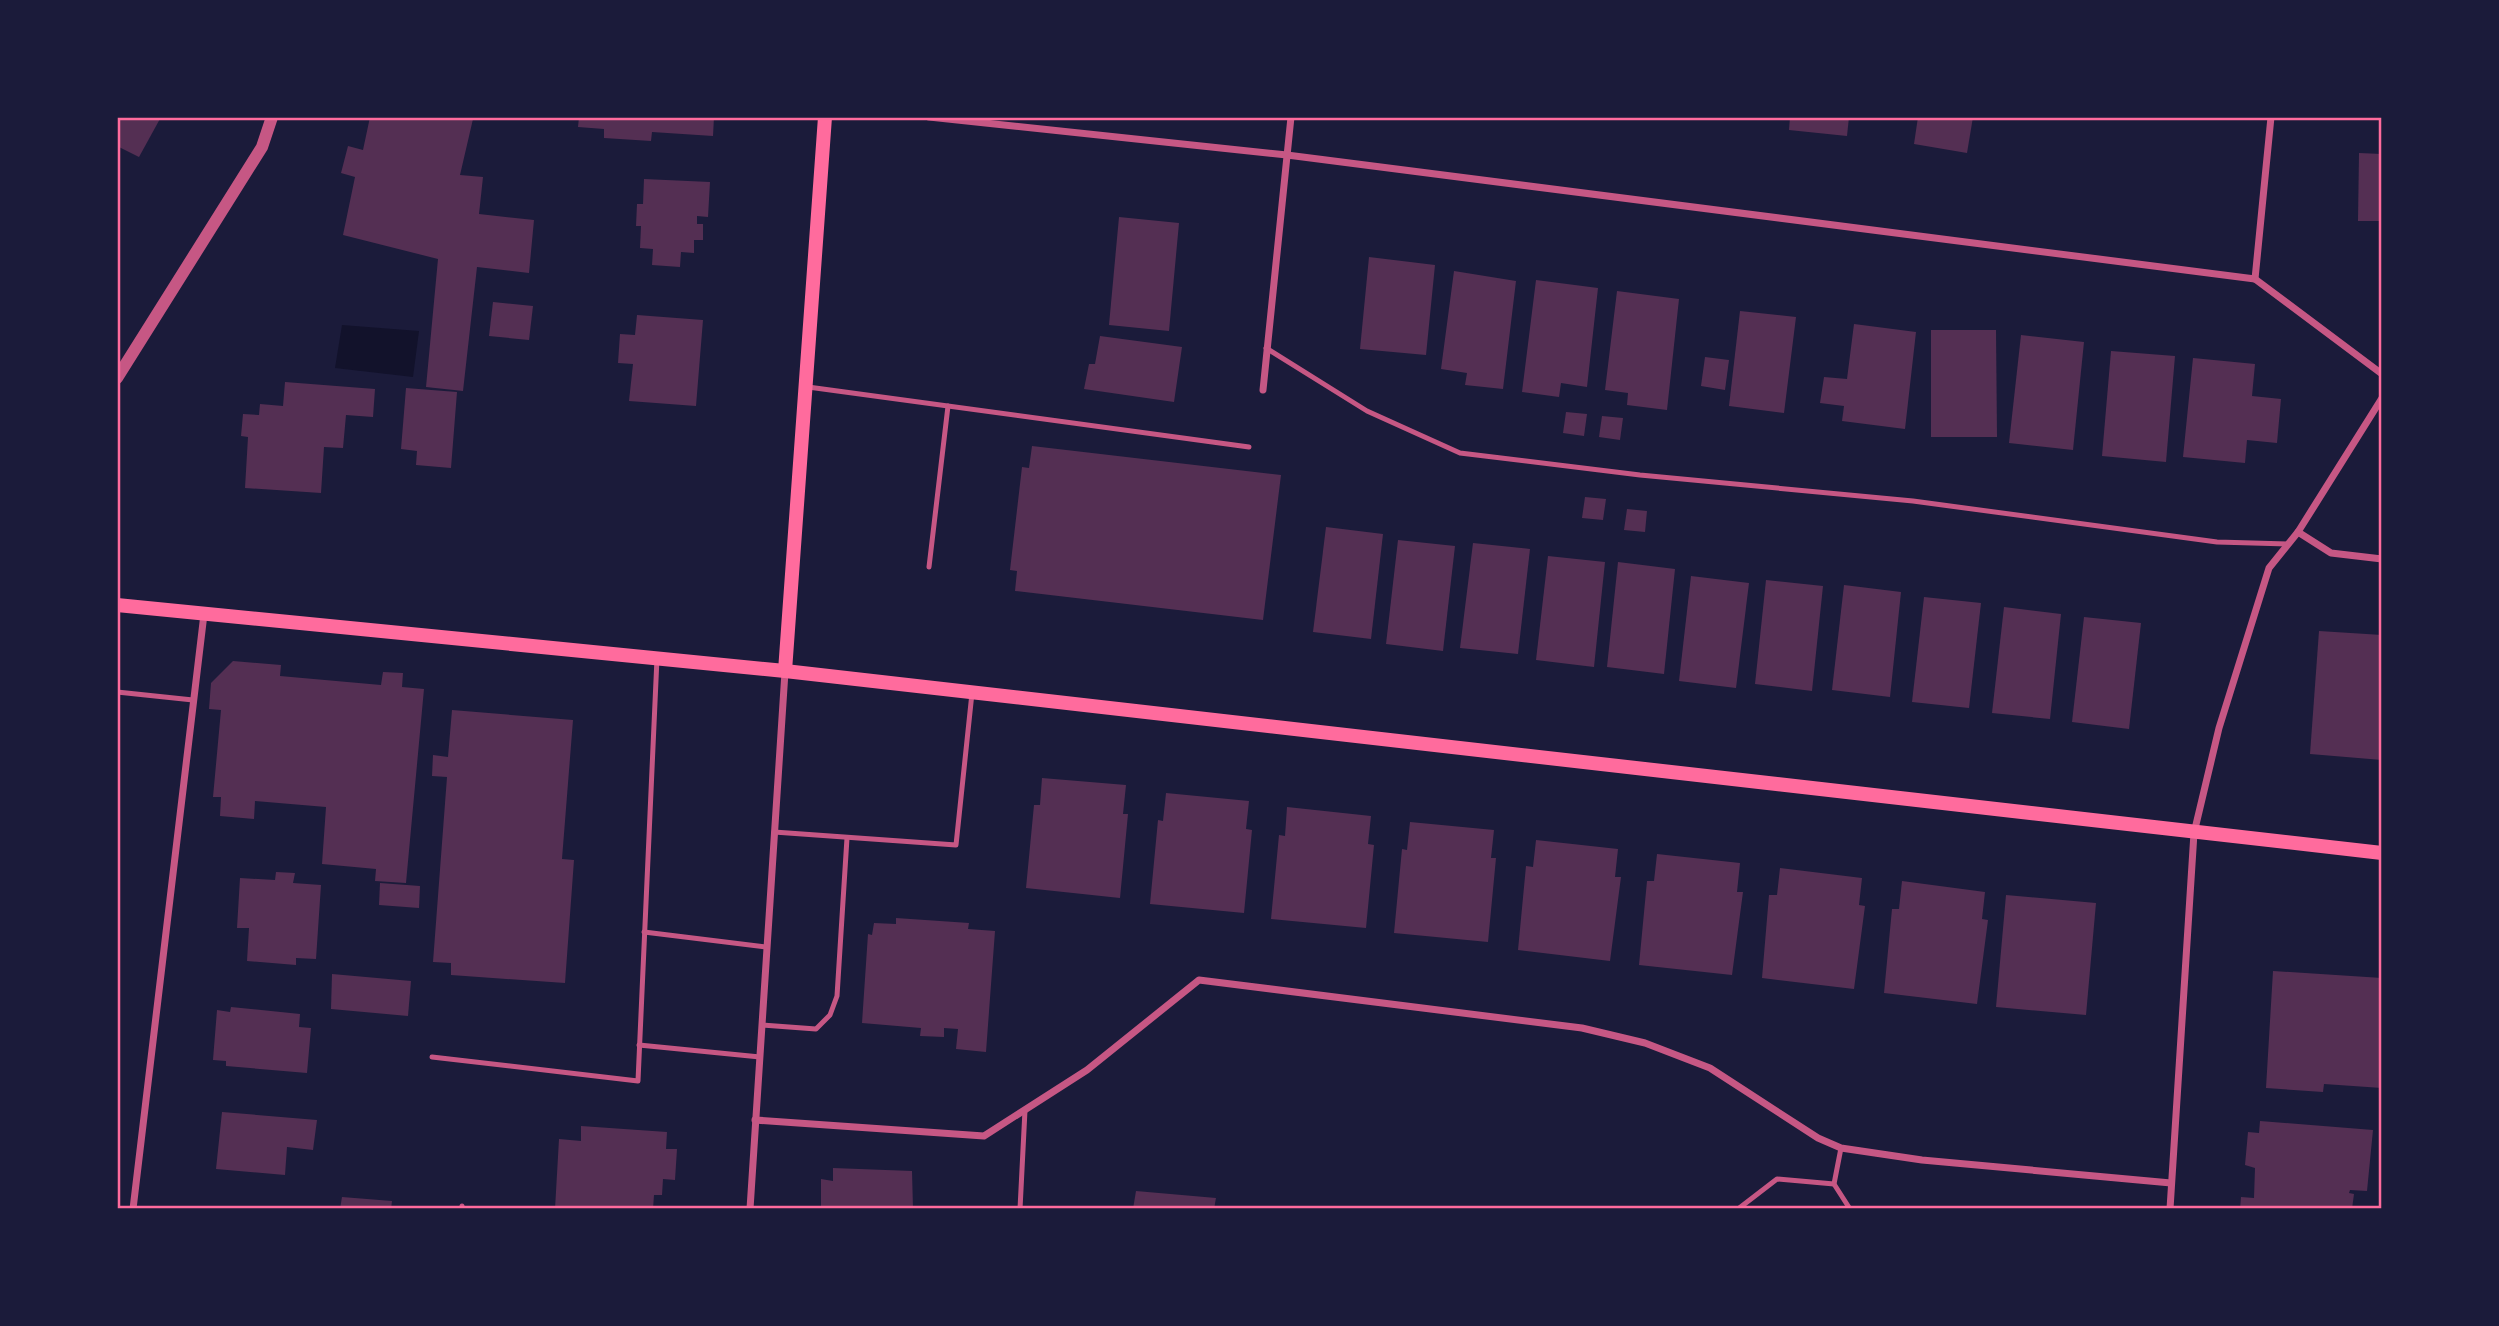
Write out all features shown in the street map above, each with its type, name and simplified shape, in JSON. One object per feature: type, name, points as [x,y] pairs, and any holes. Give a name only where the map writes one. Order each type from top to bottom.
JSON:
[{"type":"main road","points":[[785,671],[825,117]]},
{"type":"main road","points":[[117,606],[785,671],[2382,853]]},
{"type":"street","points":[[117,378],[262,147],[272,117]]},
{"type":"street","points":[[929,117],[1287,155],[2255,279],[2382,373]]},
{"type":"street","points":[[1263,390],[1291,117]]},
{"type":"street","points":[[2255,279],[2271,117]]},
{"type":"street","points":[[2169,1209],[2194,833],[2219,728],[2269,568],[2298,532],[2382,398]]},
{"type":"street","points":[[2298,532],[2331,553],[2382,559]]},
{"type":"street","points":[[133,1209],[204,614]]},
{"type":"street","points":[[750,1209],[785,671]]},
{"type":"street","points":[[755,1120],[984,1136],[1087,1070],[1199,980],[1582,1028],[1645,1043],[1710,1068],[1818,1138],[1841,1147],[1922,1160],[2171,1183]]},
{"type":"lane","points":[[1266,348],[1367,411],[1460,453],[1640,475],[1913,501],[2217,542],[2288,544]]},
{"type":"lane","points":[[805,386],[1249,447]]},
{"type":"lane","points":[[929,567],[948,406]]},
{"type":"lane","points":[[432,1057],[638,1081],[657,658]]},
{"type":"lane","points":[[117,692],[193,700]]},
{"type":"lane","points":[[774,832],[956,845],[972,692]]},
{"type":"lane","points":[[762,1025],[816,1029],[830,1015],[836,996],[847,838]]},
{"type":"lane","points":[[645,932],[766,947]]},
{"type":"lane","points":[[639,1045],[760,1057]]},
{"type":"lane","points":[[1020,1209],[1025,1110]]},
{"type":"lane","points":[[1841,1147],[1834,1184],[1850,1209]]},
{"type":"lane","points":[[1738,1209],[1777,1179],[1834,1184]]},
{"type":"shaded area","points":[[342,325],[419,331],[413,377],[335,368]]},
{"type":"building","points":[[117,117],[161,117],[139,157],[117,146]]},
{"type":"building","points":[[370,117],[473,119],[460,175],[483,177],[479,214],[534,220],[529,273],[477,267],[463,391],[426,387],[438,259],[343,235],[355,177],[341,173],[348,146],[363,150]]},
{"type":"building","points":[[579,117],[714,117],[713,136],[652,132],[651,141],[604,138],[604,129],[578,127]]},
{"type":"building","points":[[1790,117],[1849,117],[1847,136],[1789,130]]},
{"type":"building","points":[[1918,117],[1973,117],[1967,153],[1914,144]]},
{"type":"building","points":[[2359,153],[2382,154],[2382,221],[2358,221]]},
{"type":"building","points":[[644,179],[710,182],[708,217],[697,216],[697,224],[703,224],[703,240],[694,240],[694,253],[681,252],[680,267],[652,265],[653,249],[640,248],[641,226],[636,226],[637,204],[643,204]]},
{"type":"building","points":[[1119,217],[1179,223],[1169,331],[1109,325]]},
{"type":"building","points":[[1369,257],[1435,265],[1426,355],[1360,349]]},
{"type":"building","points":[[1454,271],[1516,281],[1503,389],[1465,385],[1467,373],[1441,369]]},
{"type":"building","points":[[1536,280],[1598,288],[1587,387],[1561,383],[1559,397],[1522,392]]},
{"type":"building","points":[[1617,291],[1679,299],[1667,410],[1627,405],[1628,393],[1605,390]]},
{"type":"building","points":[[493,302],[533,306],[529,340],[489,336]]},
{"type":"building","points":[[1740,311],[1796,317],[1784,413],[1729,406]]},
{"type":"building","points":[[637,315],[703,320],[696,406],[629,401],[633,364],[618,363],[620,334],[635,335]]},
{"type":"building","points":[[1854,324],[1916,332],[1905,429],[1842,421],[1844,406],[1820,403],[1824,377],[1847,379]]},
{"type":"building","points":[[1931,330],[1996,330],[1997,437],[1931,437]]},
{"type":"building","points":[[2021,335],[2084,342],[2073,450],[2009,443]]},
{"type":"building","points":[[1100,336],[1182,347],[1174,402],[1084,389],[1089,364],[1095,364]]},
{"type":"building","points":[[2111,351],[2175,356],[2166,462],[2102,456]]},
{"type":"building","points":[[1705,357],[1729,360],[1725,390],[1701,386]]},
{"type":"building","points":[[2193,358],[2255,364],[2252,396],[2281,399],[2277,443],[2247,440],[2245,463],[2183,457]]},
{"type":"building","points":[[285,382],[375,389],[373,417],[346,415],[343,448],[324,447],[321,493],[245,488],[248,437],[241,436],[243,414],[259,415],[260,404],[283,406]]},
{"type":"building","points":[[406,388],[457,392],[451,468],[416,465],[417,451],[401,449]]},
{"type":"building","points":[[1566,412],[1587,414],[1584,436],[1563,433]]},
{"type":"building","points":[[1602,416],[1623,418],[1620,440],[1599,437]]},
{"type":"building","points":[[1032,446],[1281,475],[1263,620],[1015,591],[1017,571],[1010,570],[1022,467],[1029,468]]},
{"type":"building","points":[[1585,497],[1606,499],[1603,520],[1582,518]]},
{"type":"building","points":[[1627,509],[1647,511],[1645,532],[1624,530]]},
{"type":"building","points":[[1326,527],[1383,534],[1371,639],[1313,632]]},
{"type":"building","points":[[1398,540],[1455,546],[1443,651],[1386,644]]},
{"type":"building","points":[[1473,543],[1530,549],[1518,654],[1460,648]]},
{"type":"building","points":[[1548,556],[1605,562],[1594,667],[1536,660]]},
{"type":"building","points":[[1618,562],[1675,569],[1664,674],[1607,667]]},
{"type":"building","points":[[1691,576],[1749,583],[1736,688],[1679,681]]},
{"type":"building","points":[[1766,580],[1823,586],[1812,691],[1755,684]]},
{"type":"building","points":[[1844,585],[1901,592],[1890,697],[1832,690]]},
{"type":"building","points":[[1924,597],[1981,603],[1969,708],[1912,702]]},
{"type":"building","points":[[2004,607],[2061,614],[2050,719],[1992,713]]},
{"type":"building","points":[[2084,617],[2141,623],[2129,729],[2072,722]]},
{"type":"building","points":[[2319,631],[2382,635],[2382,760],[2310,754]]},
{"type":"building","points":[[233,661],[281,665],[280,676],[381,685],[383,672],[403,673],[402,687],[424,689],[406,883],[375,881],[376,869],[322,864],[326,807],[255,801],[254,819],[220,816],[221,797],[213,797],[221,710],[209,709],[211,683]]},
{"type":"building","points":[[452,710],[573,720],[562,859],[574,860],[565,983],[451,975],[451,963],[433,962],[447,777],[432,776],[433,755],[448,757]]},
{"type":"building","points":[[1042,778],[1126,785],[1123,814],[1128,814],[1120,898],[1026,888],[1034,805],[1040,805]]},
{"type":"building","points":[[1166,793],[1249,801],[1246,829],[1252,830],[1244,913],[1150,904],[1158,820],[1163,821]]},
{"type":"building","points":[[1287,807],[1371,816],[1368,844],[1374,845],[1366,928],[1271,919],[1279,835],[1285,836]]},
{"type":"building","points":[[1410,822],[1494,830],[1491,858],[1496,858],[1488,942],[1394,933],[1402,849],[1407,850]]},
{"type":"building","points":[[1536,840],[1618,849],[1615,877],[1621,877],[1610,961],[1518,950],[1526,866],[1533,867]]},
{"type":"building","points":[[1657,854],[1740,863],[1737,892],[1743,892],[1732,975],[1639,965],[1647,881],[1654,881]]},
{"type":"building","points":[[1780,868],[1862,878],[1859,905],[1865,906],[1854,989],[1762,978],[1769,895],[1777,895]]},
{"type":"building","points":[[276,872],[295,873],[293,883],[321,885],[316,959],[296,958],[296,965],[247,961],[249,928],[237,928],[240,878],[275,880]]},
{"type":"building","points":[[1902,881],[1985,892],[1982,919],[1988,920],[1977,1004],[1884,993],[1892,909],[1899,909]]},
{"type":"building","points":[[380,883],[420,886],[419,908],[379,905]]},
{"type":"building","points":[[2006,895],[2096,903],[2086,1015],[1996,1007]]},
{"type":"building","points":[[896,918],[969,923],[968,929],[995,931],[986,1052],[956,1049],[958,1029],[944,1028],[944,1037],[920,1036],[921,1028],[862,1023],[868,934],[872,935],[874,923],[896,924]]},
{"type":"building","points":[[2273,971],[2382,978],[2382,1088],[2324,1084],[2323,1092],[2266,1088]]},
{"type":"building","points":[[332,974],[411,981],[408,1016],[331,1009]]},
{"type":"building","points":[[231,1007],[300,1014],[299,1027],[311,1028],[307,1073],[226,1066],[226,1061],[213,1060],[217,1010],[230,1012]]},
{"type":"building","points":[[222,1112],[317,1120],[313,1150],[287,1147],[285,1175],[216,1169]]},
{"type":"building","points":[[2260,1121],[2373,1130],[2367,1191],[2350,1190],[2349,1193],[2354,1194],[2352,1209],[2240,1209],[2241,1197],[2254,1198],[2255,1168],[2245,1165],[2248,1132],[2259,1133]]},
{"type":"building","points":[[581,1126],[667,1132],[666,1149],[677,1149],[675,1180],[663,1179],[662,1195],[654,1195],[653,1209],[555,1209],[559,1139],[581,1141]]},
{"type":"building","points":[[833,1168],[912,1171],[913,1209],[821,1209],[821,1179],[833,1181]]},
{"type":"building","points":[[1136,1191],[1216,1198],[1214,1209],[1133,1209]]},
{"type":"building","points":[[342,1197],[392,1201],[391,1209],[340,1209]]}]
